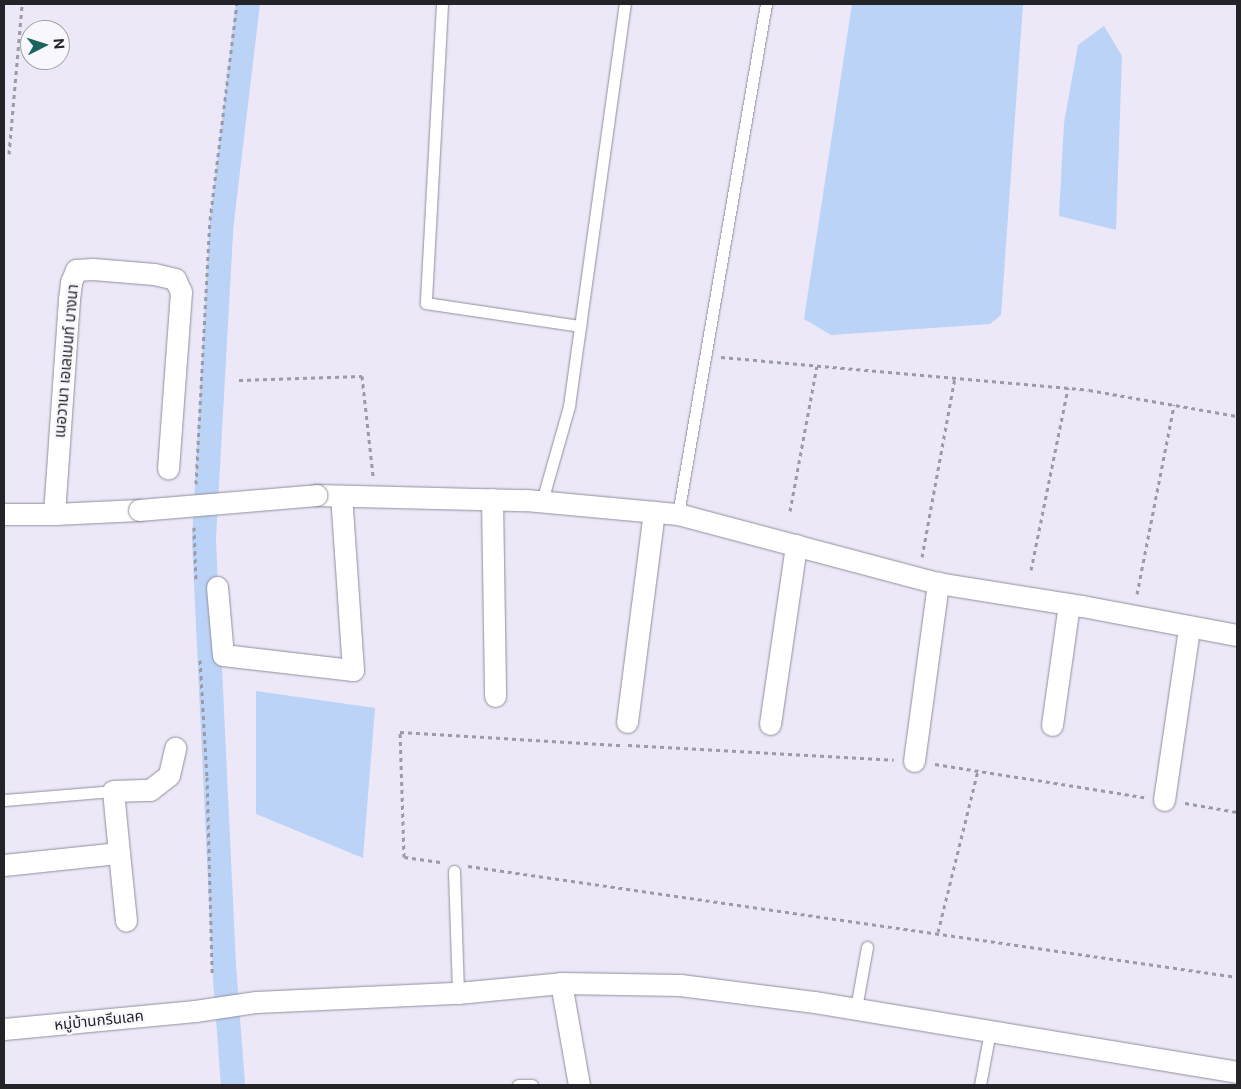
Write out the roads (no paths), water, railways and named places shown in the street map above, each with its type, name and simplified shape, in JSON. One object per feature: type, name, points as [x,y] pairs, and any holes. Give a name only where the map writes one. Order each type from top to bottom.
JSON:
[{"type":"street","name":"เนอวานา เอเลเมนท์ บางนา","points":[[54,514],[69,299],[71,282],[76,270],[92,269],[154,274],[175,279],[181,292],[168,469]]},
{"type":"street","points":[[4,514],[139,510],[316,495],[542,501],[678,514],[938,583],[1069,604],[1189,628],[1237,635]]},
{"type":"street","points":[[216,587],[222,655],[353,670],[341,496]]},
{"type":"street","points":[[492,499],[495,696]]},
{"type":"street","points":[[627,722],[654,512]]},
{"type":"street","points":[[770,724],[796,545]]},
{"type":"street","points":[[914,761],[938,583]]},
{"type":"street","points":[[1052,725],[1069,604]]},
{"type":"street","points":[[1164,800],[1189,628]]},
{"type":"street","points":[[126,921],[113,791],[150,790],[169,775],[175,748]]},
{"type":"street","points":[[4,866],[118,853]]},
{"type":"street","points":[[561,983],[579,1085]]},
{"type":"street","name":"หมู่บ้านกรีนเลค","points":[[4,1030],[195,1011],[256,1002],[458,993],[561,983],[680,985],[856,1008],[1237,1072]]},
{"type":"lane","points":[[442,4],[426,303],[580,326]]},
{"type":"lane","points":[[542,501],[569,406],[625,4]]},
{"type":"lane","points":[[678,514],[766,4]]},
{"type":"lane","points":[[4,800],[113,791]]},
{"type":"lane","points":[[458,993],[459,868]]},
{"type":"lane","points":[[856,1008],[867,947]]},
{"type":"lane","points":[[980,1085],[990,1031]]},
{"type":"lane","points":[[518,1084],[532,1085]]},
{"type":"water","points":[[852,4],[1023,4],[1001,315],[990,324],[831,335],[804,319]]},
{"type":"water","points":[[1104,26],[1122,56],[1116,230],[1059,216],[1064,123],[1078,45]]},
{"type":"water","points":[[256,691],[375,708],[363,858],[256,814]]},
{"type":"waterway","points":[[233,1085],[224,965],[204,538],[222,221],[248,4]]}]
